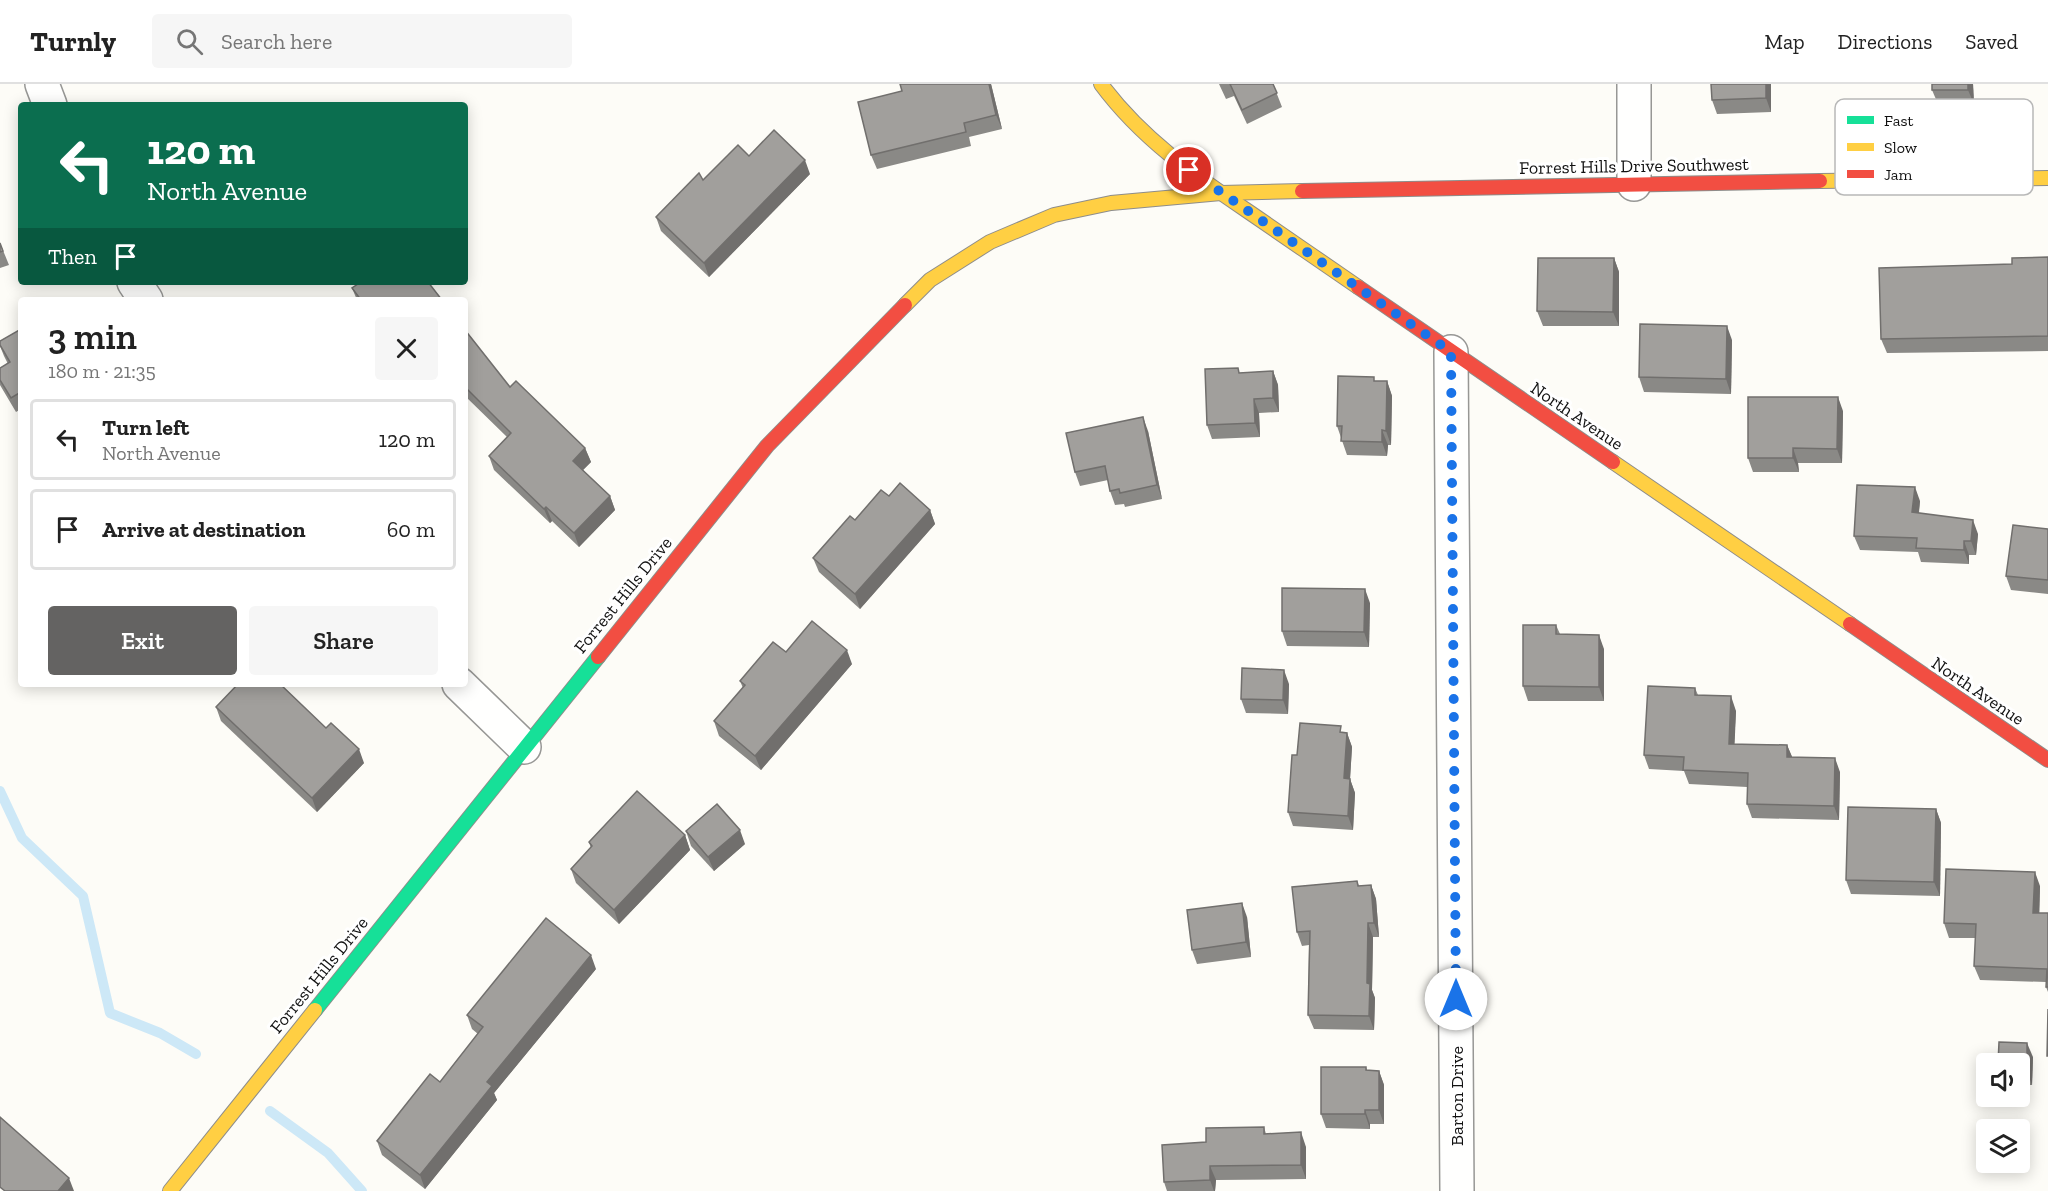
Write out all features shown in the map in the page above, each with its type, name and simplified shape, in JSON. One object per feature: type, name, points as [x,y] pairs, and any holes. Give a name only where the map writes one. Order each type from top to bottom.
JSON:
[{"type":"street","points":[[42,84],[49,102]]},
{"type":"street","name":"North Avenue","points":[[1101,84],[1115,105],[1157,147],[1221,194],[2048,760]]},
{"type":"street","points":[[1634,84],[1634,184]]},
{"type":"street","name":"Forrest Hills Drive Southwest","points":[[2033,178],[2048,178]]},
{"type":"street","name":"Forrest Hills Drive Southwest","points":[[1221,194],[1835,181]]},
{"type":"street","name":"Forrest Hills Drive","points":[[170,1191],[766,446],[930,280],[990,242],[1054,215],[1111,203],[1221,194]]},
{"type":"street","name":"Barton Drive","points":[[1451,352],[1457,1191]]},
{"type":"street","points":[[462,687],[524,747]]},
{"type":"building","points":[[900,84],[989,84],[996,115],[964,123],[966,132],[871,155],[858,102],[902,91]]},
{"type":"building","points":[[1230,84],[1273,84],[1277,93],[1242,110]]},
{"type":"building","points":[[1711,84],[1766,84],[1766,98],[1712,100]]},
{"type":"building","points":[[1932,84],[1968,84],[1968,90],[1932,90]]},
{"type":"building","points":[[774,130],[805,160],[704,263],[656,217],[699,173],[703,180],[738,145],[749,156]]},
{"type":"building","points":[[2048,257],[2048,336],[1881,339],[1879,268],[2012,264],[2012,258]]},
{"type":"building","points":[[1538,258],[1614,258],[1613,312],[1537,311]]},
{"type":"building","points":[[356,285],[430,285],[440,297],[359,297],[352,288]]},
{"type":"building","points":[[1640,324],[1727,326],[1726,379],[1639,377]]},
{"type":"building","points":[[18,331],[18,394],[11,398],[0,380],[0,368],[10,362],[0,341]]},
{"type":"building","points":[[468,334],[510,387],[516,381],[585,448],[573,461],[610,496],[574,533],[546,507],[544,509],[489,456],[511,433],[468,390]]},
{"type":"building","points":[[1238,368],[1239,373],[1273,371],[1273,398],[1254,399],[1255,423],[1207,425],[1205,369]]},
{"type":"building","points":[[1338,376],[1374,377],[1374,381],[1387,381],[1386,431],[1382,430],[1382,442],[1341,441],[1342,426],[1337,426]]},
{"type":"building","points":[[1748,397],[1838,397],[1837,449],[1793,448],[1793,458],[1748,458]]},
{"type":"building","points":[[1143,417],[1157,485],[1120,493],[1119,489],[1110,491],[1105,466],[1075,472],[1066,433]]},
{"type":"building","points":[[900,483],[930,510],[855,594],[813,558],[850,516],[855,520],[881,490],[889,496]]},
{"type":"building","points":[[1857,485],[1915,487],[1912,512],[1973,520],[1971,541],[1964,541],[1964,550],[1916,548],[1917,538],[1854,536]]},
{"type":"building","points":[[2013,525],[2048,529],[2048,580],[2006,576]]},
{"type":"building","points":[[1282,588],[1365,589],[1364,632],[1282,631]]},
{"type":"building","points":[[812,621],[847,650],[755,756],[714,721],[745,685],[740,681],[773,642],[786,652]]},
{"type":"building","points":[[1523,625],[1556,625],[1556,634],[1599,635],[1599,687],[1523,686]]},
{"type":"building","points":[[1242,668],[1284,670],[1283,700],[1241,699]]},
{"type":"building","points":[[1648,686],[1695,688],[1695,695],[1731,696],[1729,744],[1787,745],[1787,757],[1835,758],[1834,806],[1747,804],[1748,773],[1683,770],[1684,757],[1644,755]]},
{"type":"building","points":[[235,687],[283,687],[326,728],[331,723],[359,749],[312,798],[216,707]]},
{"type":"building","points":[[1300,723],[1341,726],[1340,732],[1347,733],[1344,778],[1350,779],[1348,816],[1288,812],[1292,755],[1297,755]]},
{"type":"building","points":[[637,791],[685,835],[614,910],[571,869],[592,846],[589,842]]},
{"type":"building","points":[[717,804],[740,830],[708,857],[686,831]]},
{"type":"building","points":[[1848,807],[1936,809],[1934,882],[1846,880]]},
{"type":"building","points":[[1946,869],[2035,872],[2033,913],[2048,913],[2048,987],[2046,987],[2047,969],[1974,966],[1976,924],[1944,923]]},
{"type":"building","points":[[1357,881],[1358,886],[1371,885],[1374,923],[1368,923],[1369,1016],[1308,1015],[1310,931],[1297,932],[1292,887]]},
{"type":"building","points":[[1242,903],[1246,942],[1192,950],[1187,910]]},
{"type":"building","points":[[546,918],[591,955],[487,1082],[492,1086],[420,1175],[377,1141],[430,1074],[440,1082],[483,1027],[467,1015]]},
{"type":"building","points":[[2048,1009],[2048,1056],[2047,1056]]},
{"type":"building","points":[[1999,1042],[2027,1043],[2027,1053],[1998,1053]]},
{"type":"building","points":[[1321,1067],[1366,1067],[1366,1070],[1379,1071],[1379,1110],[1365,1110],[1365,1114],[1321,1114]]},
{"type":"building","points":[[0,1117],[69,1178],[58,1191],[5,1191],[0,1187]]},
{"type":"building","points":[[1264,1127],[1264,1134],[1301,1132],[1301,1165],[1210,1166],[1210,1180],[1164,1182],[1162,1145],[1206,1142],[1206,1128]]},
{"type":"waterway","points":[[0,791],[22,838],[83,896],[110,1013],[160,1033],[196,1054]]},
{"type":"waterway","points":[[270,1111],[328,1153],[362,1191]]},
{"type":"traffic: fast","points":[[315,1010],[598,657]]},
{"type":"traffic: slow","points":[[1101,84],[1133,122],[1169,154],[1208,184],[1358,287]]},
{"type":"traffic: slow","points":[[2033,178],[2048,178]]},
{"type":"traffic: slow","points":[[1820,181],[1835,181]]},
{"type":"traffic: slow","points":[[905,305],[930,280],[990,242],[1054,215],[1111,203],[1221,193],[1302,191]]},
{"type":"traffic: slow","points":[[1613,462],[1850,624]]},
{"type":"traffic: slow","points":[[170,1191],[315,1010]]},
{"type":"traffic: jam","points":[[1302,191],[1820,181]]},
{"type":"traffic: jam","points":[[1358,287],[1613,462]]},
{"type":"traffic: jam","points":[[598,657],[767,446],[905,305]]},
{"type":"traffic: jam","points":[[1850,624],[2048,760]]},
{"type":"route","points":[[1189,170],[1451,352],[1456,999]]}]
